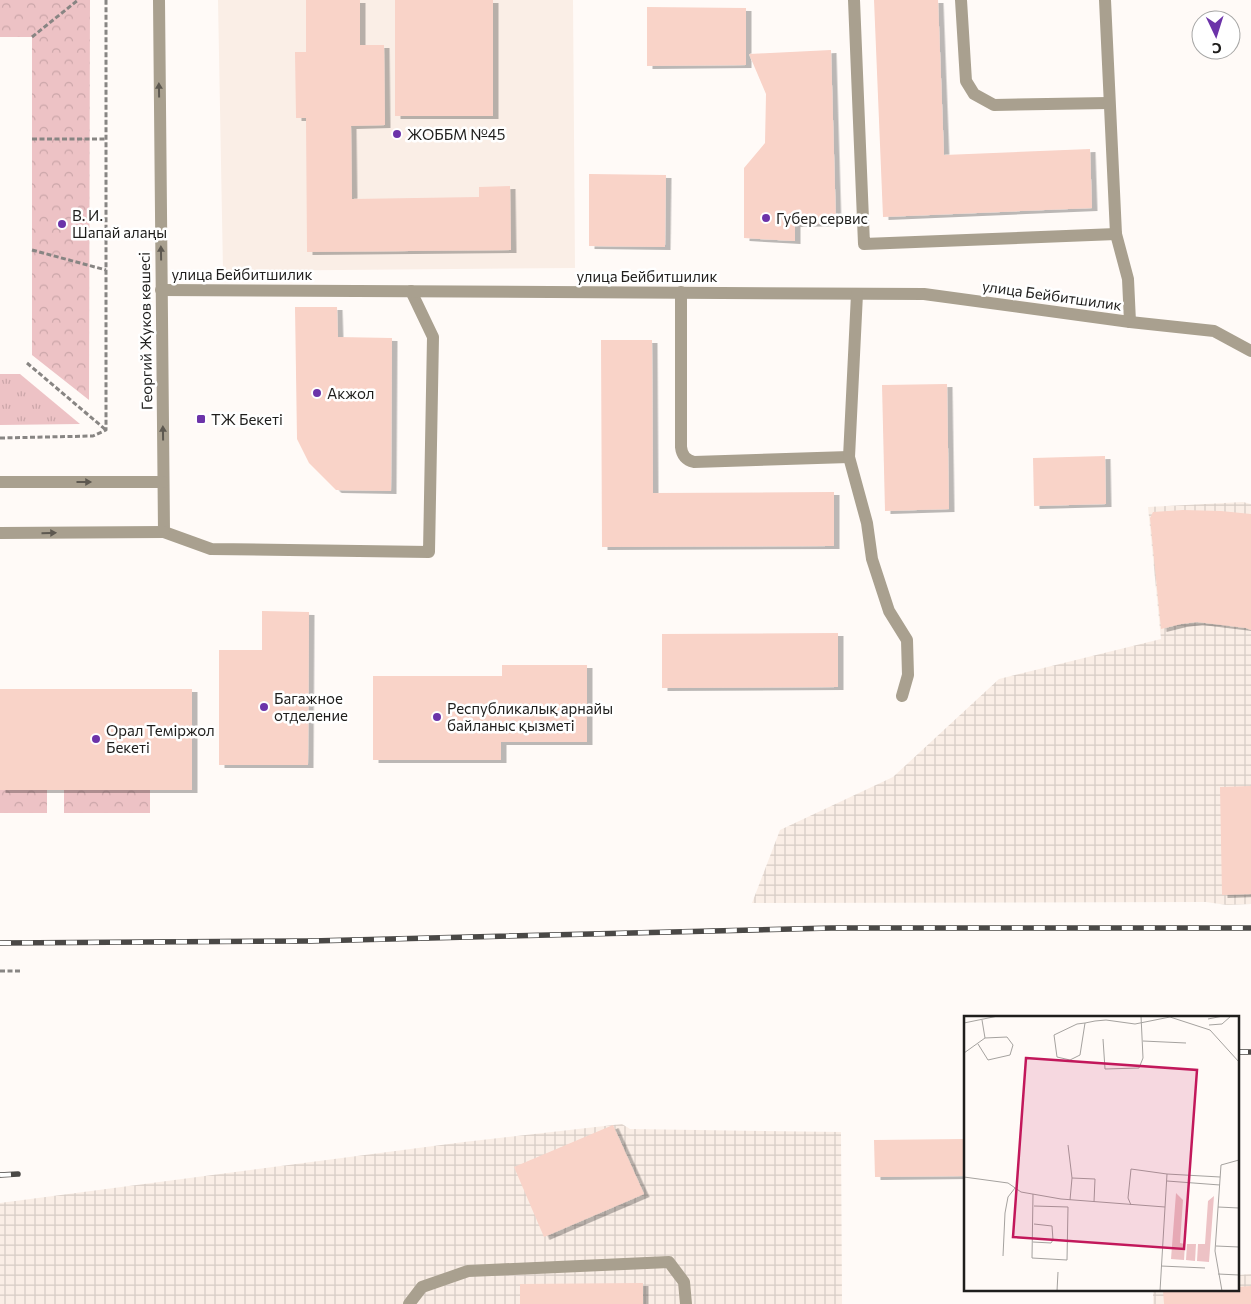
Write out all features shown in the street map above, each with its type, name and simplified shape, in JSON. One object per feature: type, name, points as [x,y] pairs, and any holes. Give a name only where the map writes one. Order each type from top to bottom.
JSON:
[{"type":"street","name":"Георгий Жуков көшесі","points":[[158,0],[164,532]]},
{"type":"street","points":[[854,0],[864,244],[1116,234]]},
{"type":"street","points":[[961,0],[966,81],[974,94],[994,105],[1109,103]]},
{"type":"street","points":[[1105,0],[1116,234],[1128,279],[1130,322]]},
{"type":"street","name":"улица Бейбитшилик","points":[[161,290],[924,294],[1130,322],[1214,331],[1251,351]]},
{"type":"street","points":[[0,534],[164,532],[211,549],[430,552],[433,337],[411,291]]},
{"type":"street","points":[[681,292],[682,452],[685,458],[694,462],[849,457]]},
{"type":"street","points":[[857,294],[849,457],[867,523],[872,559],[889,611],[907,640],[908,675],[902,696]]},
{"type":"street","points":[[0,482],[163,482]]},
{"type":"street","points":[[409,1304],[422,1287],[468,1271],[669,1262],[684,1282],[686,1304]]},
{"type":"path","points":[[32,36],[78,0]]},
{"type":"path","points":[[106,0],[106,430]]},
{"type":"path","points":[[32,139],[106,139]]},
{"type":"path","points":[[32,250],[106,270]]},
{"type":"path","points":[[27,363],[106,430]]},
{"type":"path","points":[[0,438],[93,436],[106,430]]},
{"type":"path","points":[[0,971],[22,971]]},
{"type":"shaded area","name":"ЖОББМ №45","points":[[218,0],[573,0],[575,268],[223,271]]},
{"type":"shaded area","points":[[1243,502],[1251,504],[1251,904],[1227,905],[1206,902],[752,903],[780,830],[893,777],[999,679],[1161,639],[1148,507]]},
{"type":"shaded area","points":[[622,1124],[630,1129],[841,1132],[842,1304],[0,1304],[0,1203],[464,1142]]},
{"type":"shaded area","points":[[1251,1274],[1251,1304],[1153,1304],[1153,1292],[1238,1292],[1238,1275]]},
{"type":"green space","points":[[0,0],[90,0],[89,400],[32,355],[32,37],[0,37]]},
{"type":"green space","points":[[0,374],[20,374],[80,424],[0,425]]},
{"type":"green space","points":[[0,790],[47,790],[47,813],[0,813]]},
{"type":"green space","points":[[64,790],[150,790],[150,813],[64,813]]},
{"type":"building","points":[[306,0],[360,0],[360,45],[384,45],[385,125],[351,126],[352,199],[479,197],[479,187],[510,186],[511,250],[307,252],[306,118],[296,118],[295,52],[306,52]]},
{"type":"building","points":[[395,0],[493,0],[493,116],[395,116]]},
{"type":"building","points":[[874,0],[938,0],[944,155],[1090,149],[1092,208],[883,217]]},
{"type":"building","points":[[647,7],[746,8],[746,65],[647,66]]},
{"type":"building","points":[[831,50],[836,223],[795,224],[795,241],[744,238],[744,168],[765,143],[766,94],[749,54]]},
{"type":"building","points":[[589,174],[666,175],[665,247],[589,246]]},
{"type":"building","points":[[295,307],[337,307],[338,337],[392,338],[391,491],[336,490],[309,463],[297,439]]},
{"type":"building","points":[[601,340],[652,340],[653,493],[834,492],[834,546],[602,547]]},
{"type":"building","points":[[947,384],[949,509],[885,511],[882,385]]},
{"type":"building","points":[[1105,456],[1106,504],[1034,506],[1033,458]]},
{"type":"building","points":[[1183,510],[1251,514],[1251,630],[1197,622],[1161,629],[1150,518],[1153,512]]},
{"type":"building","name":"Багажное отделение","points":[[262,611],[309,612],[308,765],[219,765],[219,650],[262,650]]},
{"type":"building","points":[[838,633],[838,687],[662,688],[662,634]]},
{"type":"building","points":[[502,665],[587,665],[587,742],[501,742],[501,760],[373,760],[373,676],[502,676]]},
{"type":"building","name":"Орал Теміржол Бекеті","points":[[0,689],[192,689],[192,790],[0,790]]},
{"type":"building","points":[[1251,786],[1251,894],[1222,895],[1220,787]]},
{"type":"building","points":[[613,1125],[644,1194],[544,1237],[514,1167]]},
{"type":"building","points":[[964,1139],[964,1176],[875,1177],[874,1140]]},
{"type":"building","points":[[643,1283],[643,1304],[520,1304],[520,1284]]},
{"type":"building","points":[[1251,1286],[1251,1304],[1164,1304],[1163,1292],[1238,1292],[1238,1287]]},
{"type":"railway","points":[[0,943],[311,941],[831,928],[1251,928]]},
{"type":"railway","points":[[1238,1052],[1251,1052]]},
{"type":"railway","points":[[0,1175],[18,1174]]},
{"type":"place","name":"ЖОББМ №45","points":[[397,134]]},
{"type":"place","name":"Губер сервис","points":[[766,218]]},
{"type":"place","name":"В. И. Шапай алаңы","points":[[62,224]]},
{"type":"place","name":"Акжол","points":[[317,393]]},
{"type":"place","name":"ТЖ Бекеті","points":[[201,419]]},
{"type":"place","name":"Багажное отделение","points":[[264,707]]},
{"type":"place","name":"Республикалық арнайы байланыс қызметі","points":[[437,717]]},
{"type":"place","name":"Орал Теміржол Бекеті","points":[[96,739]]}]
